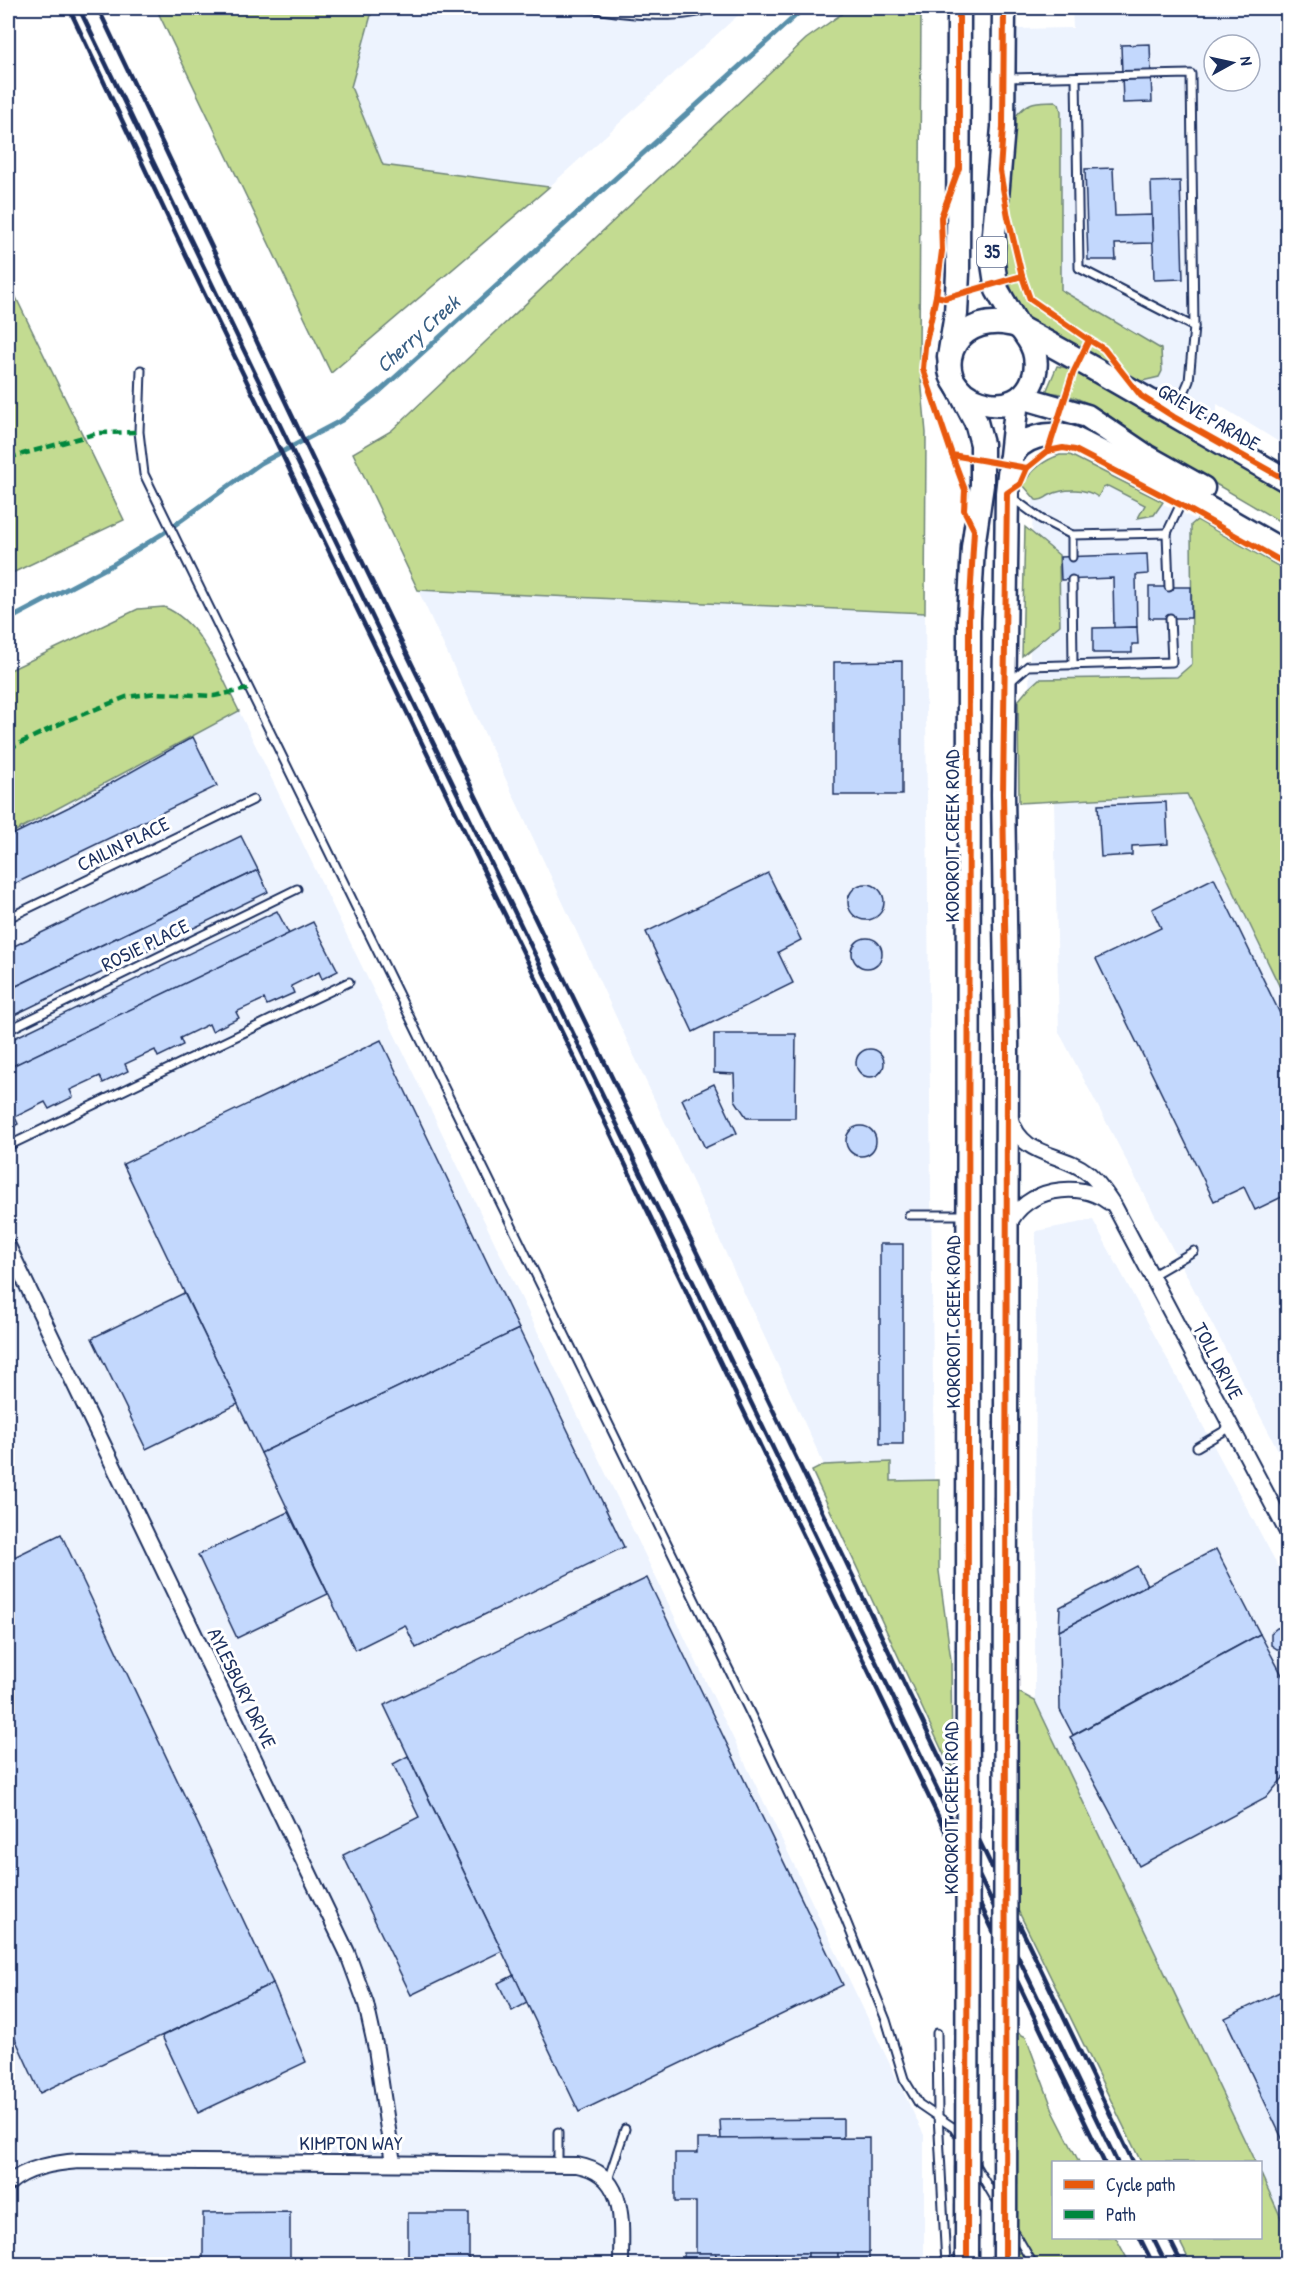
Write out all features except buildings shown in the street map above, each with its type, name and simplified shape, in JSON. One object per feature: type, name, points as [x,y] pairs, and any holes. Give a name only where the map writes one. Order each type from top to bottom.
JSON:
[{"type":"main road","name":"35","points":[[957,386],[952,376],[949,357],[958,284],[959,8]]},
{"type":"main road","name":"35","points":[[1004,8],[1000,171],[992,257],[997,291],[1032,345],[1037,365],[1033,382],[1019,398],[1007,493],[1003,794],[1006,1081],[1005,2265]]},
{"type":"main road","points":[[949,357],[955,341],[974,327],[998,322],[1019,327]]},
{"type":"main road","name":"GRIEVE PARADE","points":[[1019,327],[1079,359],[1174,417],[1287,481]]},
{"type":"main road","points":[[957,386],[969,397],[987,404],[1005,404],[1019,398],[1087,416],[1146,456],[1188,489],[1287,554]]},
{"type":"main road","name":"KOROROIT CREEK ROAD","points":[[957,386],[978,429],[982,460],[981,485],[972,547],[969,619],[967,2265]]},
{"type":"main road","points":[[1010,460],[1016,450],[1028,441],[1043,435],[1062,435],[1188,489],[1287,538]]},
{"type":"street","name":"TOLL DRIVE","points":[[1006,1081],[1011,1120],[1021,1137],[1036,1151],[1073,1163],[1088,1173],[1115,1207],[1287,1534]]},
{"type":"street","points":[[1006,1244],[1009,1223],[1018,1210],[1047,1193],[1064,1190],[1091,1192],[1115,1207]]},
{"type":"street","name":"AYLESBURY DRIVE","points":[[8,1246],[347,1952],[366,2004],[376,2049],[393,2163]]},
{"type":"street","name":"KIMPTON WAY","points":[[8,2184],[34,2169],[56,2163],[79,2161],[558,2165],[589,2167],[600,2172],[609,2180]]},
{"type":"street","points":[[609,2180],[619,2206],[621,2265]]},
{"type":"lane","points":[[590,8],[617,12],[677,15],[711,8]]},
{"type":"lane","points":[[1004,78],[1191,74],[1194,327],[1189,381],[1174,417]]},
{"type":"lane","points":[[1076,77],[1079,268],[1194,327]]},
{"type":"lane","points":[[141,370],[139,432],[144,474],[545,1292],[830,1881],[886,2020],[904,2079],[919,2104],[954,2128],[1033,2265]]},
{"type":"lane","points":[[1169,587],[1167,533],[1188,489]]},
{"type":"lane","points":[[1007,493],[1041,519],[1072,535],[1167,533]]},
{"type":"lane","points":[[1072,535],[1072,557]]},
{"type":"lane","points":[[1072,580],[1073,665]]},
{"type":"lane","points":[[1004,686],[1028,666],[1172,662],[1170,618]]},
{"type":"lane","name":"CAILIN PLACE","points":[[8,918],[253,800]]},
{"type":"lane","name":"ROSIE PLACE","points":[[8,1030],[297,890]]},
{"type":"lane","points":[[8,1146],[350,982]]},
{"type":"lane","points":[[909,1215],[969,1215]]},
{"type":"lane","points":[[1151,1276],[1194,1251]]},
{"type":"lane","points":[[1197,1447],[1231,1427]]},
{"type":"lane","points":[[937,2033],[938,2115],[946,2265]]},
{"type":"lane","points":[[609,2180],[625,2129]]},
{"type":"lane","points":[[558,2132],[558,2165]]},
{"type":"shaded area","points":[[373,8],[746,8],[549,187],[383,165],[351,87]]},
{"type":"shaded area","points":[[1072,8],[1287,8],[1287,447],[1217,404],[1217,426],[1093,357],[1006,271],[1004,254],[1015,117],[1016,29],[1073,28]]},
{"type":"shaded area","points":[[1068,459],[1197,520],[1199,668],[1182,686],[1029,699],[1033,490]]},
{"type":"shaded area","points":[[418,590],[925,613],[934,1480],[891,1481],[890,1462],[824,1465]]},
{"type":"shaded area","points":[[239,711],[924,2135],[924,2264],[8,2264],[8,835]]},
{"type":"shaded area","points":[[1187,794],[1287,1002],[1287,1467],[1059,1032],[1054,801]]},
{"type":"shaded area","points":[[1093,1220],[1287,1583],[1287,2236],[1262,2182],[1262,2161],[1252,2161],[1035,1701],[1036,1231]]},
{"type":"green space","points":[[156,8],[373,8],[351,87],[383,165],[549,187],[331,373]]},
{"type":"green space","points":[[850,8],[921,8],[919,356],[926,433],[925,613],[418,590],[353,453],[391,431],[806,39]]},
{"type":"green space","points":[[1055,101],[1059,104],[1061,111],[1061,290],[1161,349],[1162,371],[1159,377],[1138,382],[1047,331],[1023,314],[1014,298],[1006,271],[1004,254],[1015,117],[1024,107],[1032,103]]},
{"type":"green space","points":[[8,281],[124,520],[8,575]]},
{"type":"green space","points":[[1057,366],[1072,369],[1287,494],[1287,526],[1152,446],[1090,404],[1063,394],[1046,392]]},
{"type":"green space","points":[[1060,455],[1070,455],[1163,502],[1154,515],[1138,518],[1145,505],[1108,486],[1103,488],[1098,497],[1087,492],[1068,490],[1036,500],[1023,485],[1038,467]]},
{"type":"green space","points":[[1197,520],[1287,571],[1287,1002],[1187,794],[1019,803],[1018,701],[1039,679],[1177,677],[1192,664],[1191,525]]},
{"type":"green space","points":[[1025,527],[1059,555],[1060,625],[1022,656]]},
{"type":"green space","points":[[164,607],[190,625],[200,637],[239,711],[8,835],[8,671],[138,609]]},
{"type":"green space","points":[[891,1462],[891,1481],[939,1480],[939,1571],[951,1660],[952,1772],[812,1471],[824,1465]]},
{"type":"green space","points":[[1013,1689],[1035,1701],[1255,2161],[1141,2161],[1016,1906]]},
{"type":"green space","points":[[1014,2031],[1026,2037],[1054,2113],[1078,2161],[1052,2161],[1052,2239],[1117,2239],[1130,2264],[1024,2264],[1015,2250]]},
{"type":"green space","points":[[1262,2176],[1287,2231],[1287,2264],[1191,2264],[1178,2239],[1262,2239]]},
{"type":"waterway","name":"Cherry Creek","points":[[8,620],[112,565],[162,534],[261,463],[342,420],[380,391],[804,8]]},
{"type":"railway","points":[[69,8],[187,258],[556,1020],[1104,2161]]},
{"type":"railway","points":[[79,8],[1117,2161]]},
{"type":"railway","points":[[98,8],[317,468],[803,1472],[1133,2161]]},
{"type":"railway","points":[[1140,2239],[1153,2264]]},
{"type":"railway","points":[[1154,2239],[1166,2264]]},
{"type":"railway","points":[[1170,2239],[1182,2264]]},
{"type":"marked path","points":[[8,458],[98,433],[139,432]]},
{"type":"marked path","points":[[8,749],[66,721],[126,697],[156,693],[214,696],[248,689]]},
{"type":"cycle path","points":[[936,296],[942,251],[941,217],[959,168],[959,8]]},
{"type":"cycle path","points":[[1004,8],[1003,127],[1000,171],[1022,276]]},
{"type":"cycle path","points":[[1048,451],[1073,373],[1089,340],[1030,299],[1022,276],[945,298],[936,296],[925,347],[923,369],[952,455],[1027,468],[1048,451],[1063,448],[1075,450],[1181,505],[1288,565]]},
{"type":"cycle path","points":[[1089,340],[1104,349],[1141,396],[1288,481]]},
{"type":"cycle path","points":[[952,455],[965,490],[964,510],[974,530],[969,619],[967,2264]]},
{"type":"cycle path","points":[[1005,2264],[1007,1045],[1003,794],[1007,493],[1020,484],[1027,468]]}]
